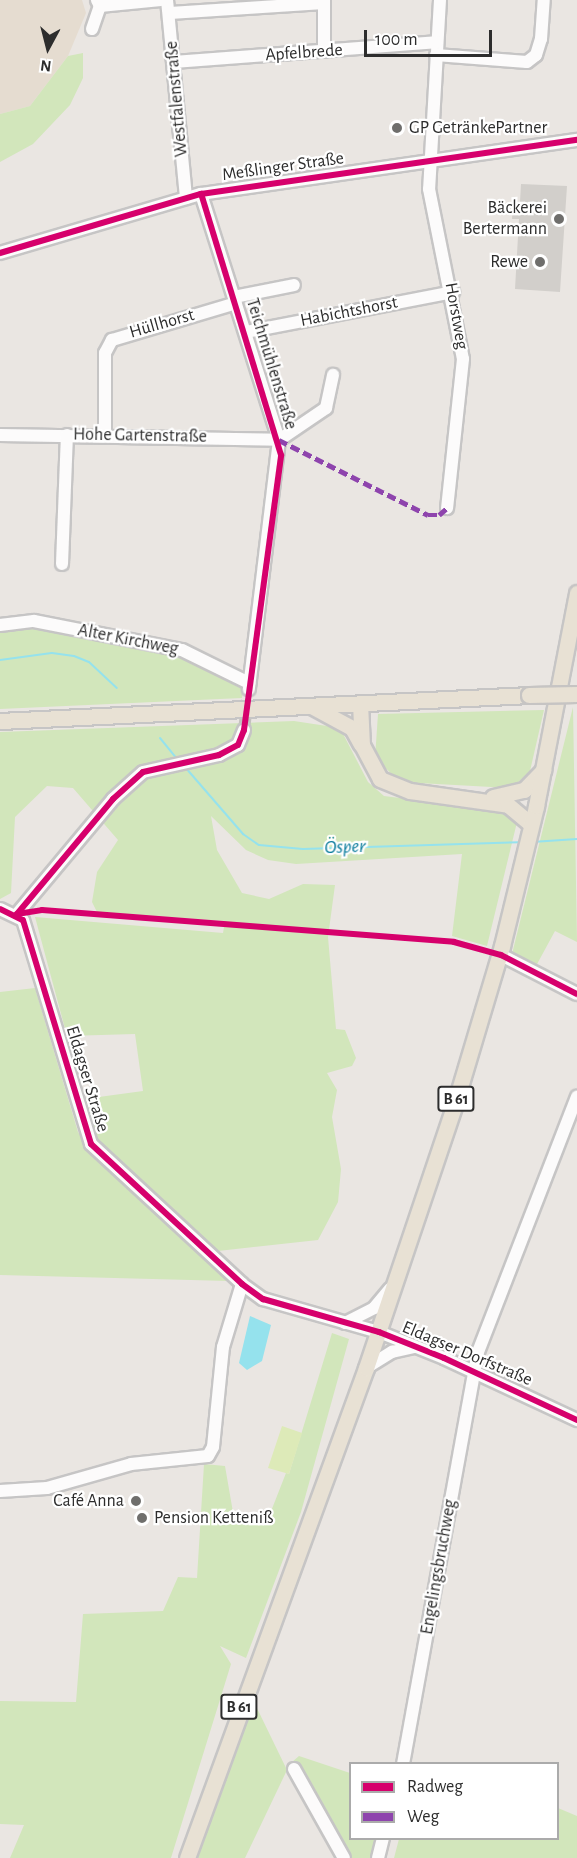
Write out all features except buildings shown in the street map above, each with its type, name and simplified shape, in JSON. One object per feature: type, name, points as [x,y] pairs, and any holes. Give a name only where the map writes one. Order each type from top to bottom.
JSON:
[{"type":"main road","name":"B 61","points":[[187,1858],[379,1332],[500,954],[531,826],[576,600]]},
{"type":"main road","points":[[0,721],[577,694]]},
{"type":"main road","points":[[360,703],[362,745]]},
{"type":"main road","points":[[310,706],[352,728],[362,745],[370,768],[394,787],[481,798],[518,809],[531,826]]},
{"type":"main road","points":[[481,798],[524,790],[543,770]]},
{"type":"street","points":[[92,29],[98,3],[161,0]]},
{"type":"street","name":"Westfalenstraße","points":[[167,0],[186,198]]},
{"type":"street","name":"Horstweg","points":[[440,0],[428,162],[429,189],[453,292],[463,359],[447,508]]},
{"type":"street","name":"Apfelbrede","points":[[173,62],[324,51],[436,49],[527,62],[536,55],[541,39],[544,0]]},
{"type":"street","points":[[170,13],[324,1],[324,51]]},
{"type":"street","name":"Meßlinger Straße","points":[[0,253],[201,194],[577,140]]},
{"type":"street","name":"Teichmühlenstraße","points":[[201,194],[279,440],[249,686]]},
{"type":"street","name":"Hüllhorst","points":[[105,435],[105,353],[112,340],[235,300],[294,285]]},
{"type":"street","name":"Habichtshorst","points":[[246,332],[453,292]]},
{"type":"street","points":[[279,440],[326,408],[333,375]]},
{"type":"street","name":"Hohe Gartenstraße","points":[[0,435],[105,435],[279,440]]},
{"type":"street","points":[[62,564],[67,435]]},
{"type":"street","name":"Alter Kirchweg","points":[[0,624],[34,621],[182,650],[249,686]]},
{"type":"street","points":[[0,909],[17,914],[113,799],[143,772],[188,763],[238,745],[244,730]]},
{"type":"street","name":"Eldagser Straße","points":[[17,914],[36,958],[91,1144],[242,1284]]},
{"type":"street","points":[[500,954],[577,994]]},
{"type":"street","name":"Engelingsbruchweg","points":[[403,1762],[474,1371],[577,1097]]},
{"type":"street","points":[[344,1323],[374,1308],[395,1283]]},
{"type":"street","points":[[0,1491],[47,1488],[130,1464],[208,1456],[213,1447],[223,1347],[242,1284]]},
{"type":"street","name":"Eldagser Dorfstraße","points":[[242,1284],[263,1299],[379,1332],[416,1347],[474,1371],[577,1420]]},
{"type":"street","points":[[366,1368],[392,1352],[416,1347]]},
{"type":"street","points":[[294,1769],[344,1858]]},
{"type":"street","points":[[378,1858],[383,1840]]},
{"type":"shaded area","points":[[0,0],[82,0],[86,13],[68,56],[30,106],[0,114]]},
{"type":"green space","points":[[83,53],[83,78],[70,105],[33,144],[0,162],[0,114],[30,106],[68,56]]},
{"type":"green space","points":[[29,627],[182,654],[244,687],[242,698],[0,709],[0,628]]},
{"type":"green space","points":[[573,707],[577,942],[555,931],[536,966],[512,954]]},
{"type":"green space","points":[[544,710],[530,771],[512,788],[400,782],[375,758],[378,714]]},
{"type":"green space","points":[[294,721],[340,728],[368,782],[384,796],[504,811],[518,818],[487,946],[452,936],[462,854],[296,864],[268,860],[246,850],[211,816],[217,850],[242,893],[269,899],[303,884],[335,885],[328,937],[336,1029],[345,1030],[356,1058],[352,1066],[327,1073],[337,1090],[332,1117],[341,1169],[338,1202],[318,1240],[218,1251],[97,1140],[84,1099],[143,1091],[135,1034],[67,1036],[35,917],[223,933],[225,921],[97,912],[92,902],[97,872],[118,840],[73,788],[47,786],[15,817],[11,893],[0,899],[0,732]]},
{"type":"green space","points":[[35,988],[78,1132],[94,1158],[229,1281],[0,1275],[0,992]]},
{"type":"green space","points":[[332,1333],[349,1339],[301,1512],[246,1658],[220,1646],[231,1664],[171,1858],[10,1858],[24,1825],[0,1824],[0,1701],[76,1702],[83,1614],[163,1611],[178,1577],[197,1578],[204,1464],[225,1466],[234,1518],[266,1524],[286,1473],[289,1474]]},
{"type":"green space","points":[[282,1426],[302,1433],[289,1474],[268,1468]]},
{"type":"green space","points":[[253,1700],[287,1770],[245,1858],[195,1858]]},
{"type":"green space","points":[[299,1756],[349,1773],[349,1840],[380,1840],[374,1858],[347,1858],[292,1762]]},
{"type":"green space","points":[[559,1808],[577,1816],[577,1858],[394,1858],[399,1840],[559,1840]]},
{"type":"water","points":[[250,1316],[271,1325],[262,1361],[247,1370],[239,1363]]},
{"type":"waterway","name":"Ösper","points":[[0,660],[52,653],[74,656],[89,662],[117,688]]},
{"type":"waterway","name":"Ösper","points":[[160,738],[177,759]]},
{"type":"waterway","name":"Ösper","points":[[185,767],[243,834],[259,845],[303,849],[520,842]]},
{"type":"waterway","name":"Ösper","points":[[532,842],[577,839]]},
{"type":"tunnel","points":[[244,730],[249,689]]},
{"type":"marked path","points":[[279,440],[428,515],[439,515],[447,508]]},
{"type":"cycle path","points":[[0,253],[201,194],[577,140]]},
{"type":"cycle path","points":[[17,914],[113,799],[143,772],[219,755],[238,745],[244,730],[281,455],[201,194]]},
{"type":"cycle path","points":[[0,909],[23,920],[91,1144],[242,1284],[263,1299],[379,1332],[444,1358],[577,1420]]},
{"type":"cycle path","points":[[17,914],[42,910],[454,942],[501,955],[577,994]]},
{"type":"place","name":"GP GetränkePartner","points":[[397,128]]},
{"type":"place","name":"Bäckerei Bertermann","points":[[559,219]]},
{"type":"place","name":"Rewe","points":[[540,262]]},
{"type":"place","name":"Café Anna","points":[[136,1501]]},
{"type":"place","name":"Pension Ketteniß","points":[[142,1518]]}]
